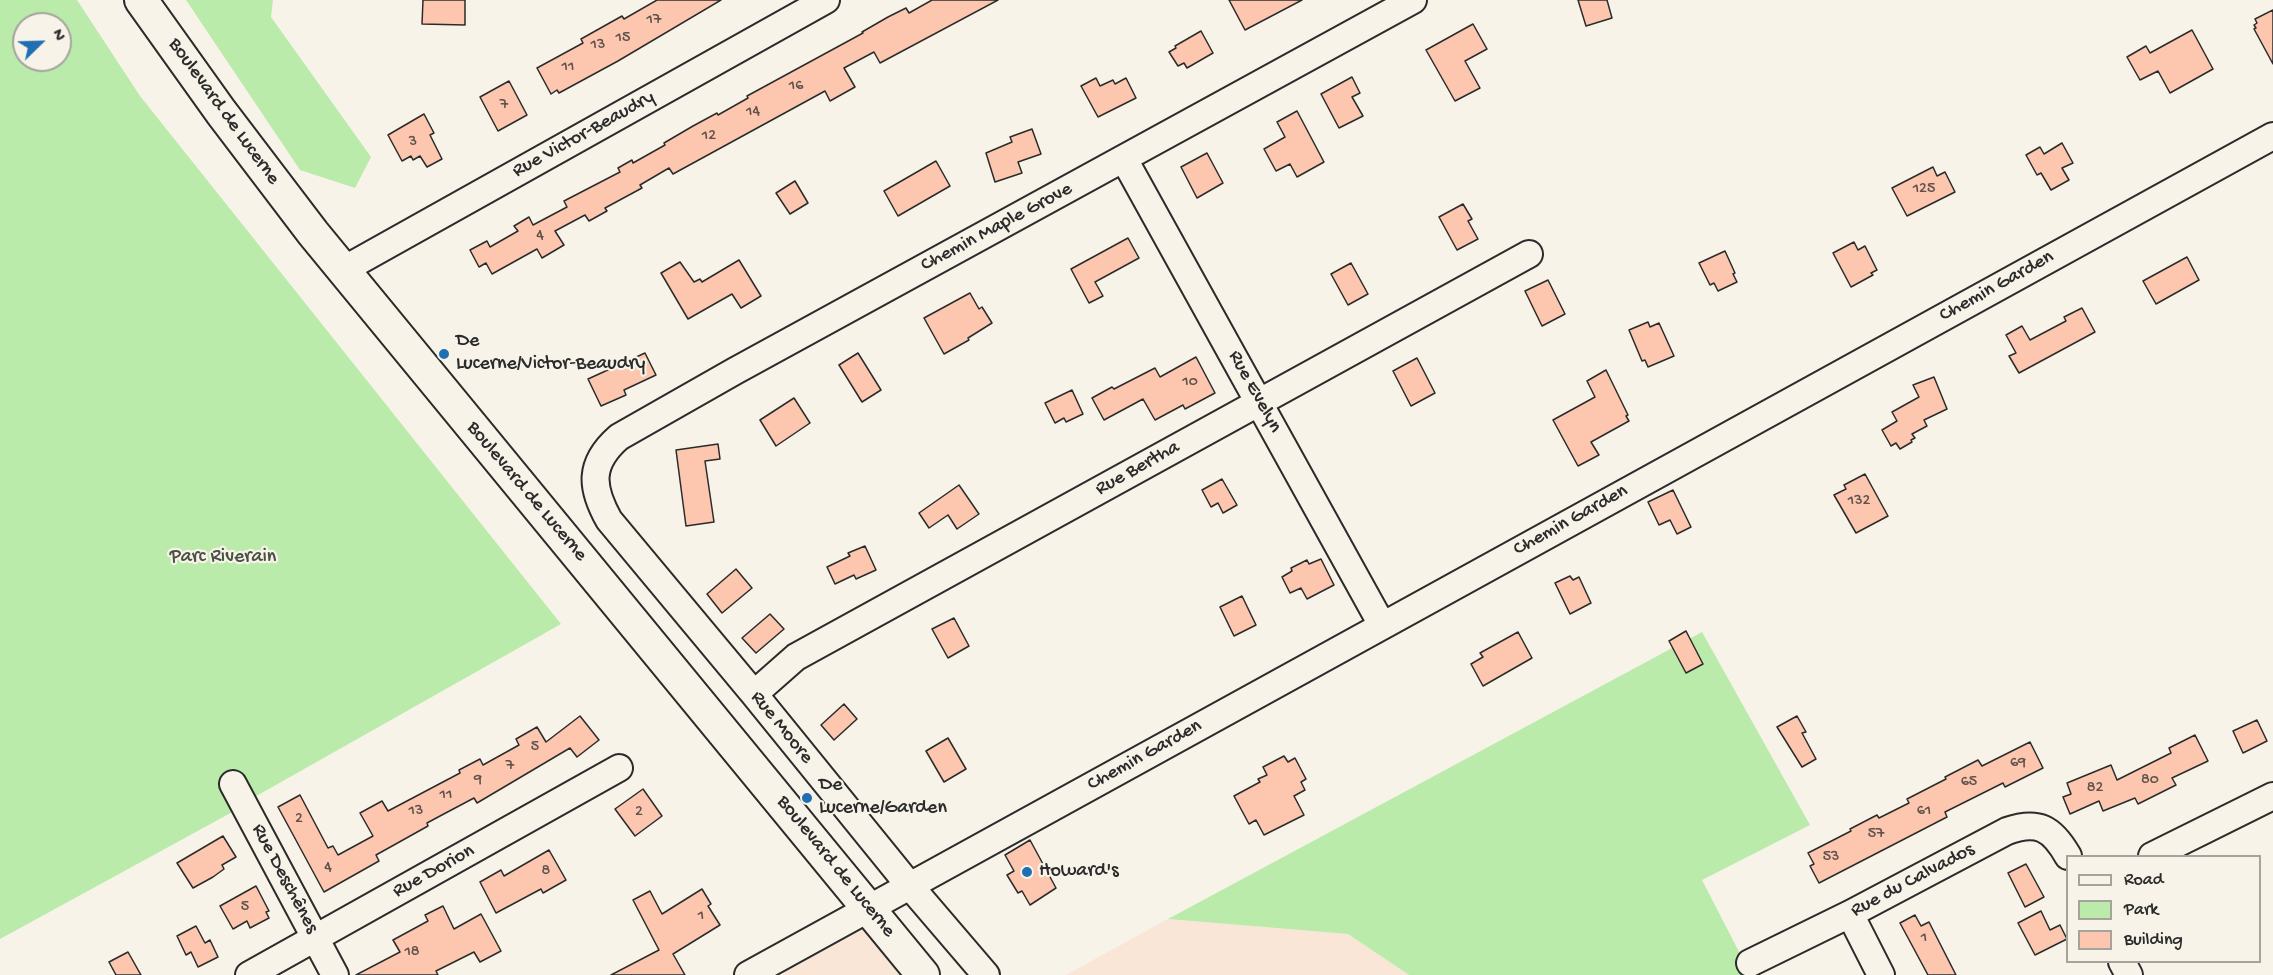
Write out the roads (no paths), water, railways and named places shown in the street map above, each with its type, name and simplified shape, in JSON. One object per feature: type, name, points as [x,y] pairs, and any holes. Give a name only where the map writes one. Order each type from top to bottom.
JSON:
[{"type":"main road","name":"Boulevard de Lucerne","points":[[141,0],[221,112],[343,270],[923,975]]},
{"type":"street","name":"Rue Victor-Beaudry","points":[[343,270],[826,0]]},
{"type":"street","name":"Chemin Maple Grove","points":[[595,472],[607,447],[619,437],[735,371],[1413,0]]},
{"type":"street","name":"Chemin Garden","points":[[748,975],[2273,136]]},
{"type":"street","name":"Rue Evelyn","points":[[1124,159],[1382,625]]},
{"type":"street","name":"Rue Bertha","points":[[754,694],[796,657],[1529,254]]},
{"type":"street","name":"Rue Moore","points":[[595,472],[599,503],[609,520],[909,885],[986,975]]},
{"type":"street","name":"Rue Dorion","points":[[249,975],[619,768]]},
{"type":"street","name":"Rue Deschênes","points":[[233,784],[335,975]]},
{"type":"street","points":[[2154,855],[2273,796]]},
{"type":"street","name":"Rue du Calvados","points":[[1750,963],[2020,826],[2032,825],[2045,829],[2056,838],[2067,855]]},
{"type":"street","points":[[1850,914],[1881,975]]},
{"type":"place","name":"De Lucerne/Victor-Beaudry","points":[[444,354]]},
{"type":"place","name":"De Lucerne/Garden","points":[[807,798]]},
{"type":"place","name":"Howard's","points":[[1027,872]]},
{"type":"park label","name":"Parc Riverain","points":[[223,558]]}]
